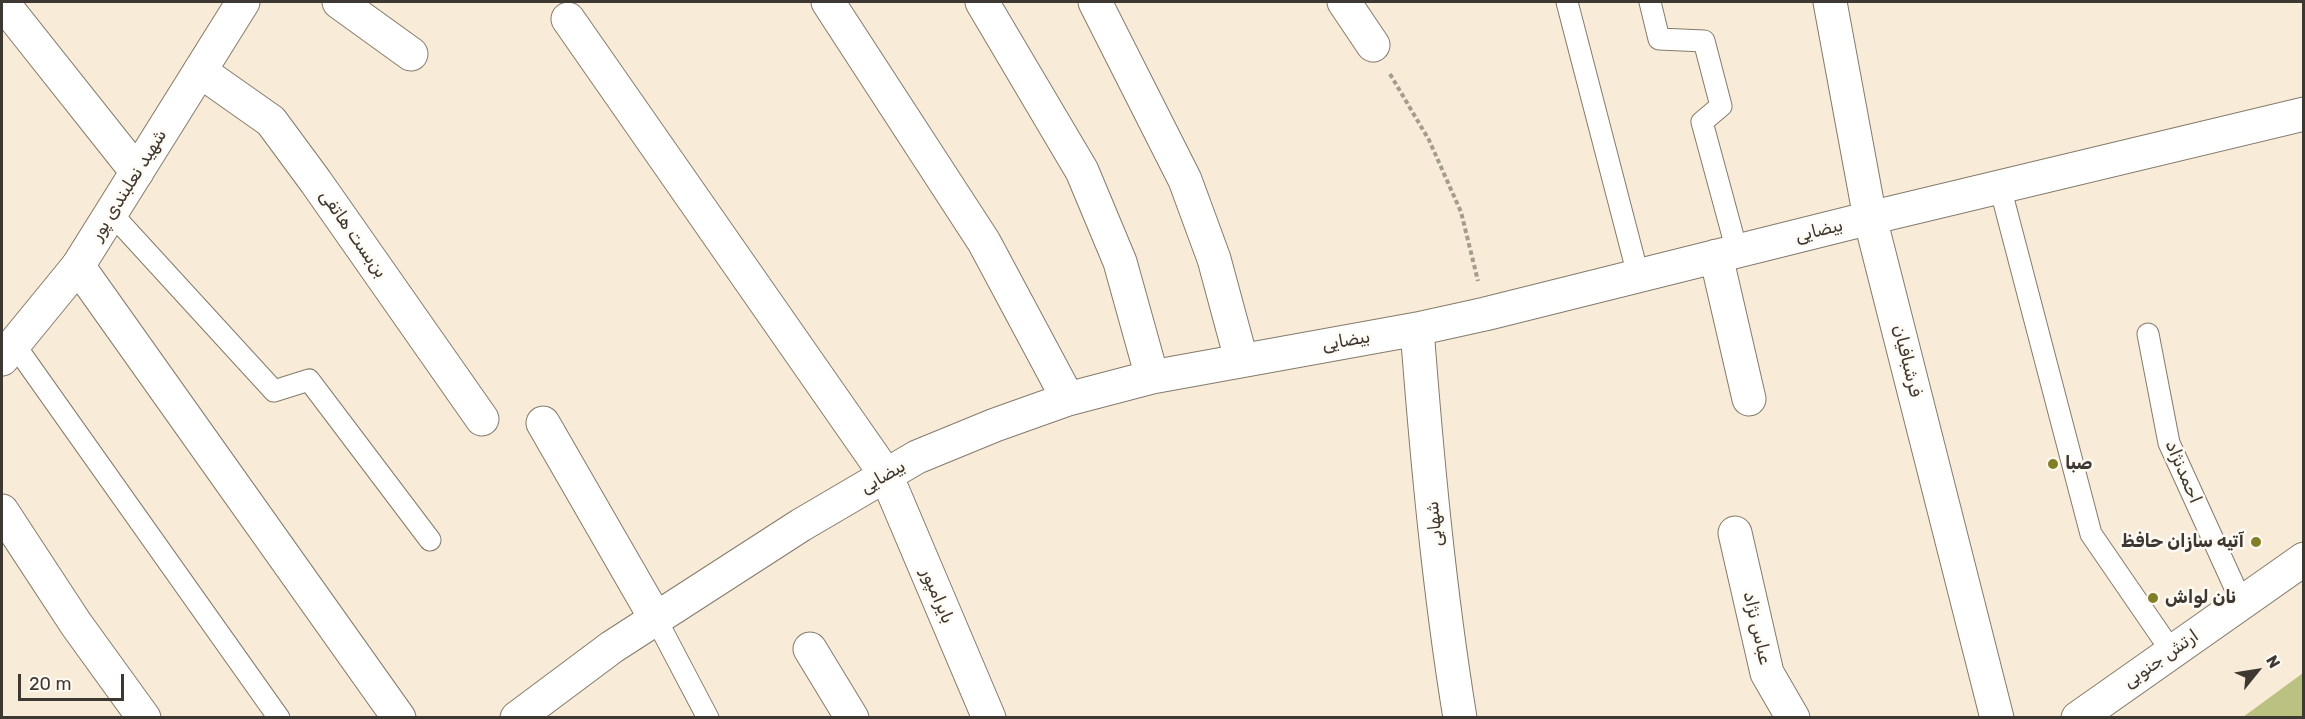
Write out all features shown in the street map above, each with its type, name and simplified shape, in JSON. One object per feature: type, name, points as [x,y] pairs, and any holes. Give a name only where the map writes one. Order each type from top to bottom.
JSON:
[{"type":"street","points":[[2,2],[136,172]]},
{"type":"street","name":"شهید نعلبندی پور","points":[[8,351],[78,267],[243,2]]},
{"type":"street","points":[[339,2],[411,54]]},
{"type":"street","points":[[828,2],[984,242],[1068,399]]},
{"type":"street","points":[[982,2],[1082,171],[1120,262],[1152,377]]},
{"type":"street","points":[[1095,2],[1185,180],[1214,259],[1241,359]]},
{"type":"street","points":[[1344,2],[1373,45]]},
{"type":"street","name":"فرشبافیان","points":[[1830,2],[1870,218],[1997,717]]},
{"type":"street","name":"بایرامپور","points":[[568,19],[886,476],[989,717]]},
{"type":"street","name":"بن‌بست هاتفی","points":[[200,71],[271,121],[482,419]]},
{"type":"street","name":"بیضایی","points":[[517,717],[612,647],[801,525],[917,458],[995,425],[1068,399],[1152,377],[1241,359],[1418,329],[1485,314],[1870,218],[2304,114]]},
{"type":"street","points":[[1726,254],[1749,399]]},
{"type":"street","points":[[78,267],[399,717]]},
{"type":"street","name":"شهابی","points":[[1418,329],[1424,421],[1446,628],[1460,717]]},
{"type":"street","points":[[543,423],[656,619]]},
{"type":"street","points":[[2,511],[76,624],[144,717]]},
{"type":"street","name":"عباس نژاد","points":[[1735,533],[1767,673],[1793,717]]},
{"type":"street","name":"ارتش جنوبی","points":[[2078,717],[2304,559]]},
{"type":"street","points":[[810,649],[852,717]]},
{"type":"lane","points":[[1567,2],[1638,275]]},
{"type":"lane","points":[[1650,2],[1659,39],[1704,41],[1721,106],[1702,122],[1726,254]]},
{"type":"lane","points":[[2000,187],[2091,534],[2172,652]]},
{"type":"lane","points":[[111,213],[274,391],[309,380],[430,540]]},
{"type":"lane","name":"احمدنژاد","points":[[2148,334],[2169,443],[2242,603]]},
{"type":"lane","points":[[8,351],[279,717]]},
{"type":"lane","points":[[656,619],[708,717]]},
{"type":"path","points":[[1373,45],[1429,140],[1461,212],[1485,314]]},
{"type":"green space","points":[[2303,673],[2303,717],[2243,717]]},
{"type":"place","name":"صبا","points":[[2053,464]]},
{"type":"place","name":"آتیه سازان حافظ","points":[[2256,542]]},
{"type":"place","name":"نان لواش","points":[[2153,598]]}]
